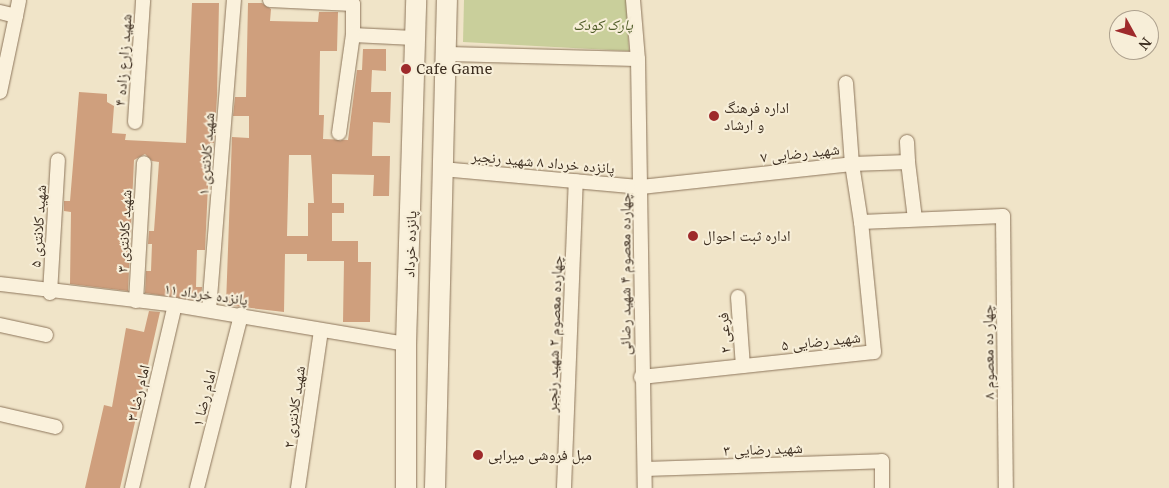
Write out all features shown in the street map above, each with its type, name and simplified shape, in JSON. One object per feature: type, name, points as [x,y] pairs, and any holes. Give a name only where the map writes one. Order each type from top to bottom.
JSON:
[{"type":"main road","name":"پانزده خرداد","points":[[406,488],[406,344],[416,0]]},
{"type":"main road","name":"پانزده خرداد","points":[[435,488],[447,0]]},
{"type":"street","points":[[0,92],[19,0]]},
{"type":"street","name":"شهید زارع زاده ۴","points":[[135,122],[143,0]]},
{"type":"street","name":"شهید کلانتری ۱","points":[[209,310],[234,0]]},
{"type":"street","points":[[270,0],[353,2],[353,35],[339,133]]},
{"type":"street","name":"چهارده معصوم ۴ شهید رضائی","points":[[633,0],[638,59],[641,187],[641,377],[645,488]]},
{"type":"street","points":[[0,12],[16,16]]},
{"type":"street","points":[[353,35],[414,38]]},
{"type":"street","points":[[446,54],[638,59]]},
{"type":"street","points":[[846,83],[852,164],[908,162]]},
{"type":"street","points":[[861,222],[915,219],[907,142]]},
{"type":"street","name":"شهید کلانتری ۵","points":[[50,293],[58,160]]},
{"type":"street","name":"شهید کلانتری ۳","points":[[136,301],[144,163]]},
{"type":"street","name":"شهید رضایی ۷","points":[[641,187],[852,164],[861,222]]},
{"type":"street","name":"پانزده خرداد ۸ شهید رنجبر","points":[[442,169],[641,187]]},
{"type":"street","name":"چهارده معصوم ۲ شهید رنجبر","points":[[564,488],[576,182]]},
{"type":"street","name":"چهار ده معصوم ۸","points":[[915,219],[1003,216],[1006,488]]},
{"type":"street","name":"شهید رضایی ۵","points":[[641,377],[874,352],[861,222]]},
{"type":"street","name":"پانزده خرداد ۱۱","points":[[0,284],[50,293],[209,310],[321,331],[406,344]]},
{"type":"street","name":"فرعی ۲","points":[[738,297],[743,366]]},
{"type":"street","name":"امام رضا ۳","points":[[132,488],[175,305]]},
{"type":"street","name":"امام رضا ۱","points":[[198,488],[241,315]]},
{"type":"street","points":[[0,325],[46,335]]},
{"type":"street","name":"شهید کلانتری ۲","points":[[298,488],[321,331]]},
{"type":"street","points":[[0,414],[56,427]]},
{"type":"street","name":"شهید رضایی ۳","points":[[645,469],[882,460],[882,488]]},
{"type":"green space","name":"پارک کودک","points":[[464,0],[626,0],[629,51],[463,42]]},
{"type":"building","points":[[192,3],[219,3],[217,96],[214,143],[210,143],[205,250],[197,250],[196,287],[202,287],[201,301],[145,293],[146,271],[151,271],[152,244],[148,244],[149,231],[154,231],[159,162],[152,161],[145,154],[134,160],[128,291],[70,284],[71,212],[64,211],[64,201],[70,201],[79,92],[107,94],[107,102],[114,106],[112,133],[126,134],[125,140],[186,143]]},
{"type":"building","points":[[248,3],[262,3],[271,9],[270,21],[318,22],[319,12],[338,12],[337,51],[320,51],[319,115],[324,115],[323,139],[348,140],[357,70],[362,70],[363,49],[386,49],[386,71],[372,70],[371,92],[391,92],[390,123],[373,122],[372,156],[390,156],[389,196],[373,196],[374,175],[332,174],[332,203],[344,203],[344,213],[332,213],[332,241],[358,241],[358,262],[371,262],[370,322],[343,322],[344,261],[307,261],[307,254],[285,254],[284,312],[226,305],[232,137],[249,138],[249,116],[233,116],[235,97],[246,97]],"holes":[[[289,155],[311,155],[314,203],[308,203],[308,236],[287,236]]]},
{"type":"building","points":[[149,311],[160,312],[120,488],[85,488],[104,405],[112,407],[126,328],[144,332]]},
{"type":"place","name":"Cafe Game","points":[[406,69]]},
{"type":"place","name":"اداره فرهنگ و ارشاد","points":[[714,116]]},
{"type":"place","name":"اداره ثبت احوال","points":[[693,236]]},
{"type":"place","name":"مبل فروشی میرابی","points":[[478,455]]}]
